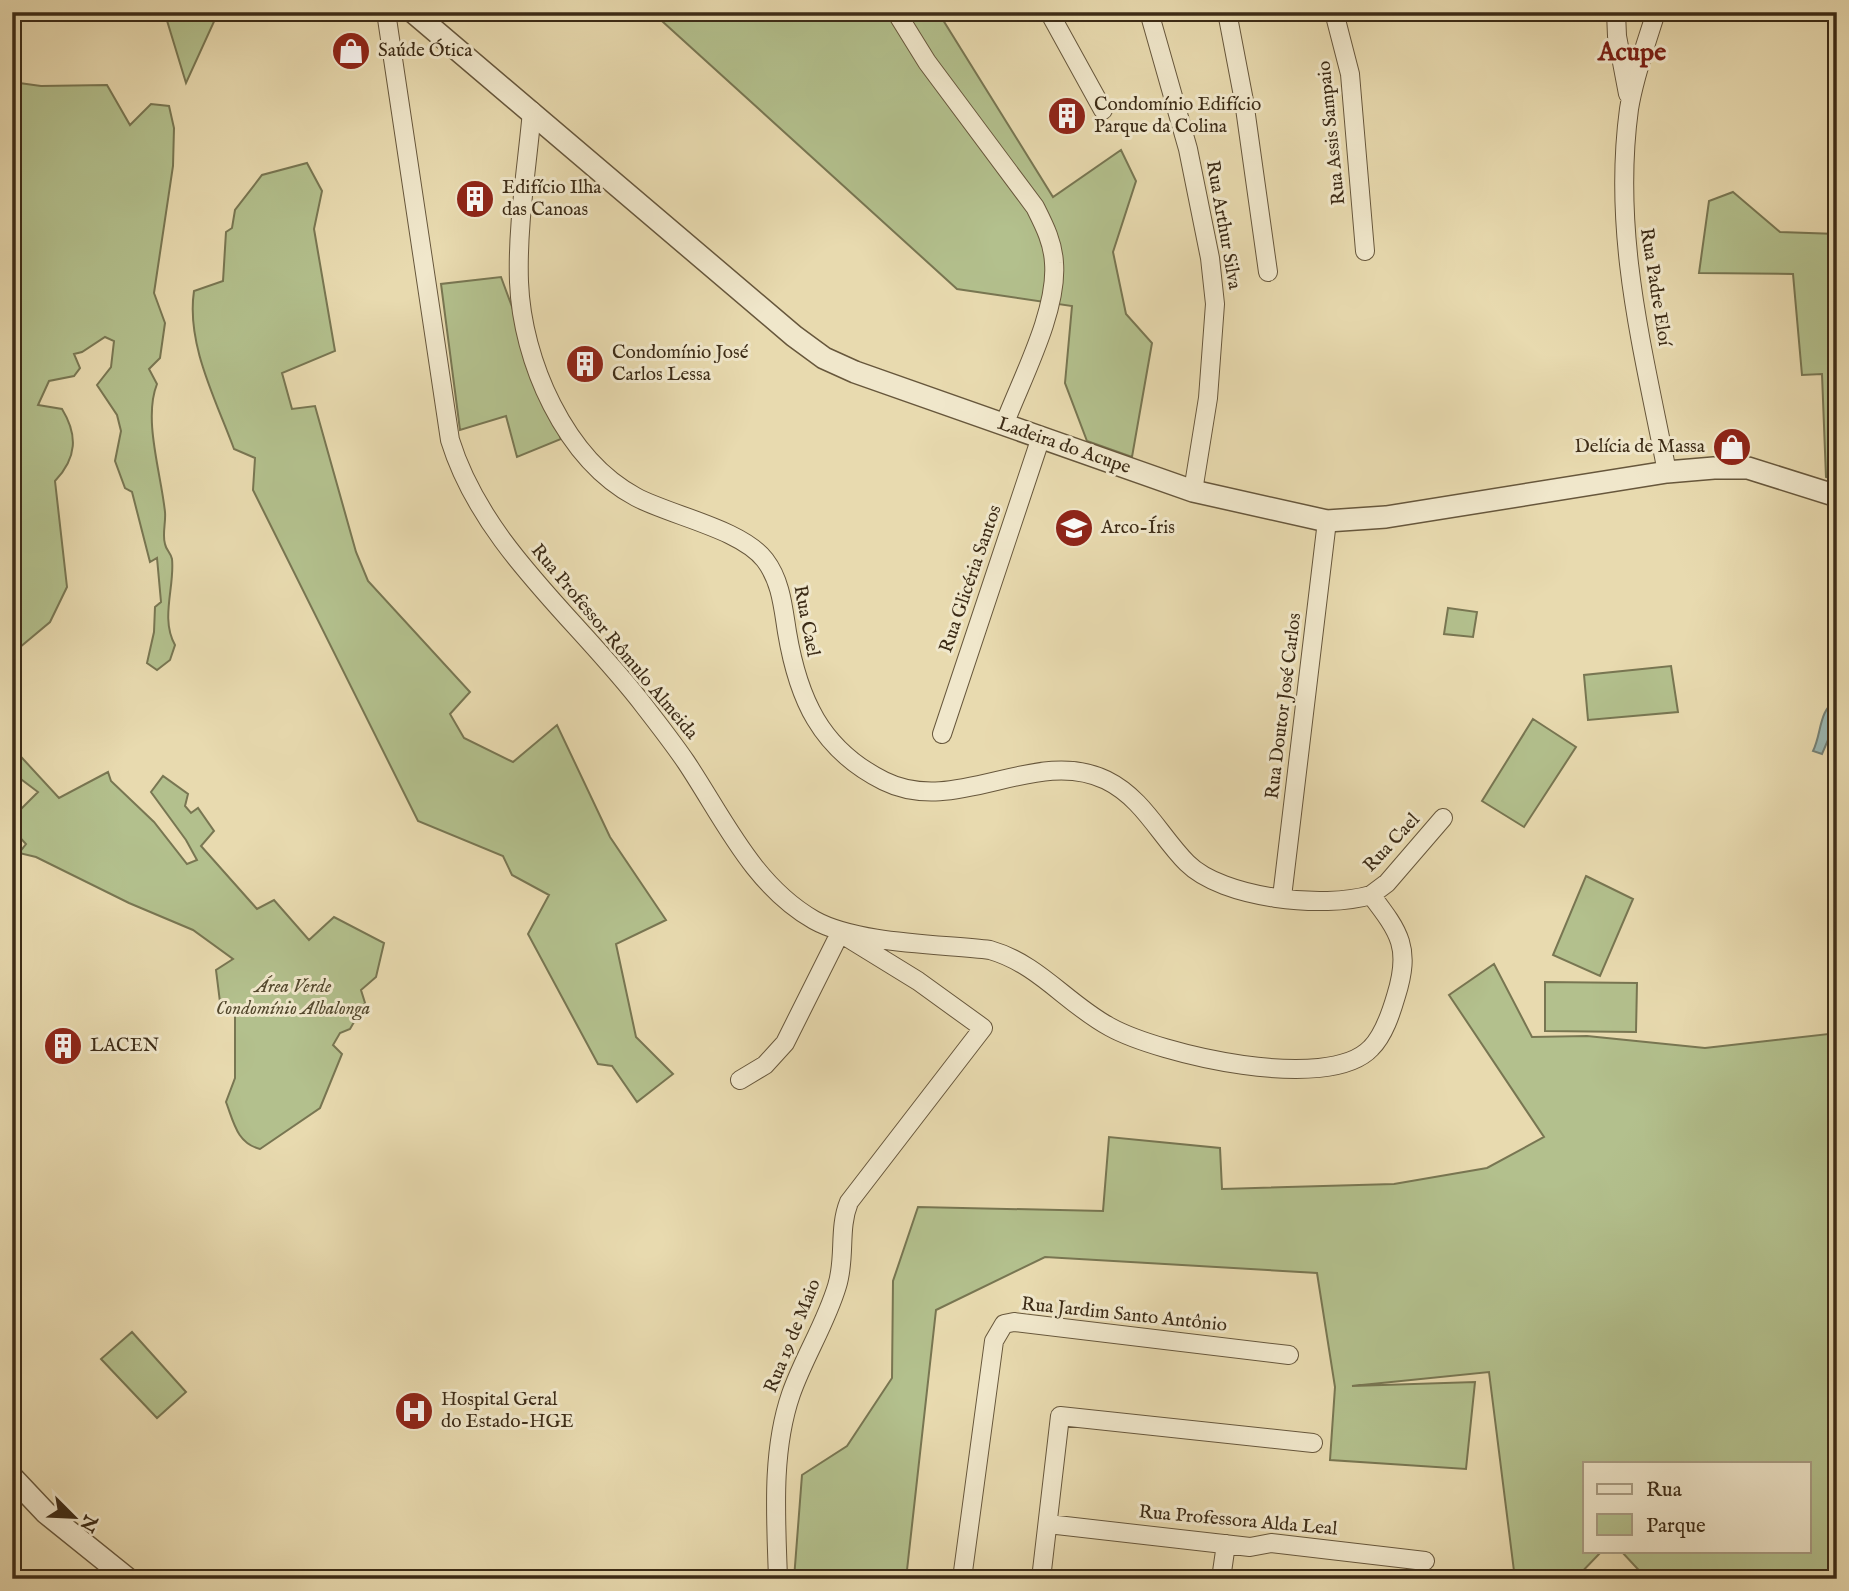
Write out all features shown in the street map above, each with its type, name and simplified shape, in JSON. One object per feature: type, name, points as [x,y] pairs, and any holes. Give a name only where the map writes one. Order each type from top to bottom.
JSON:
[{"type":"street","name":"Rua Professor Rômulo Almeida","points":[[386,12],[450,440],[463,475],[495,530],[644,705],[685,761],[743,852],[773,890],[793,906],[840,933],[1008,955],[1030,967],[1100,1021],[1129,1036],[1252,1069],[1315,1067],[1361,1056],[1377,1041],[1390,1014],[1403,975],[1404,955],[1394,925],[1371,895]]},
{"type":"street","name":"Ladeira do Acupe","points":[[413,12],[793,336],[824,358],[1193,491],[1327,521],[1412,514],[1667,472],[1748,468],[1837,496]]},
{"type":"street","points":[[896,12],[927,61],[1035,207],[1049,233],[1055,265],[1051,295],[1004,425]]},
{"type":"street","points":[[1049,12],[1103,110]]},
{"type":"street","name":"Rua Arthur Silva","points":[[1149,12],[1188,149],[1210,258],[1215,303],[1208,398],[1193,491]]},
{"type":"street","points":[[1227,12],[1244,101],[1268,272]]},
{"type":"street","name":"Rua Assis Sampaio","points":[[1334,12],[1350,74],[1365,251]]},
{"type":"street","name":"Rua Padre Eloí","points":[[1616,12],[1617,36],[1627,77],[1629,108],[1623,207],[1628,271],[1667,472]]},
{"type":"street","name":"Rua Padre Eloí","points":[[1629,108],[1656,12]]},
{"type":"street","name":"Rua Cael","points":[[532,111],[519,281],[528,337],[553,407],[585,457],[603,476],[649,503],[742,542],[766,561],[780,593],[798,686],[818,723],[839,748],[886,782],[920,791],[970,788],[1049,772],[1092,775],[1107,781],[1140,805],[1173,848],[1200,875],[1232,888],[1282,897]]},
{"type":"street","name":"Rua Glicéria Santos","points":[[942,734],[1041,437]]},
{"type":"street","name":"Rua Doutor José Carlos","points":[[1282,897],[1327,521]]},
{"type":"street","name":"Rua Cael","points":[[1371,895],[1387,883],[1443,818]]},
{"type":"street","points":[[1282,897],[1350,901],[1371,895]]},
{"type":"street","name":"Rua 19 de Maio","points":[[778,1579],[778,1467],[781,1433],[799,1371],[836,1289],[844,1216],[849,1202],[983,1028],[918,981],[840,933]]},
{"type":"street","points":[[740,1080],[765,1065],[785,1043],[840,933]]},
{"type":"street","name":"Rua Jardim Santo Antônio","points":[[962,1579],[994,1340],[1004,1324],[1014,1322],[1290,1355]]},
{"type":"street","points":[[1041,1579],[1060,1416],[1313,1443]]},
{"type":"street","points":[[12,1477],[46,1513],[128,1579]]},
{"type":"street","points":[[12,1494],[46,1513]]},
{"type":"street","name":"Rua Professora Alda Leal","points":[[1048,1524],[1250,1547],[1272,1543],[1425,1561]]},
{"type":"street","points":[[1221,1579],[1226,1544]]},
{"type":"green space","points":[[652,12],[938,12],[1053,197],[1121,150],[1136,181],[1113,252],[1126,314],[1152,343],[1132,457],[1087,441],[1065,383],[1072,306],[957,289]]},
{"type":"green space","points":[[165,14],[217,15],[186,83]]},
{"type":"green space","points":[[12,82],[41,86],[107,85],[130,125],[151,104],[169,106],[174,128],[173,166],[154,293],[165,323],[160,358],[149,369],[157,384],[153,398],[152,430],[165,512],[164,540],[172,559],[168,613],[175,645],[170,660],[157,670],[147,663],[154,632],[155,607],[161,602],[157,558],[150,562],[132,492],[125,488],[115,461],[121,431],[117,415],[97,385],[111,367],[114,341],[105,337],[74,354],[80,368],[74,376],[49,381],[38,405],[62,409],[73,437],[68,464],[55,481],[67,587],[50,622],[19,648],[12,710]]},
{"type":"green space","points":[[307,163],[322,191],[314,229],[335,351],[282,373],[292,409],[315,406],[356,552],[368,581],[470,692],[450,714],[464,738],[513,762],[557,725],[610,837],[666,920],[616,944],[636,1037],[673,1074],[637,1102],[612,1066],[598,1064],[528,934],[549,895],[512,875],[503,856],[418,821],[253,490],[255,458],[234,449],[204,372],[194,331],[194,291],[223,281],[226,232],[232,228],[235,210],[262,175]]},
{"type":"green space","points":[[1733,192],[1780,232],[1837,234],[1837,480],[1826,477],[1822,374],[1802,375],[1793,274],[1699,273],[1709,201]]},
{"type":"green space","points":[[501,277],[561,439],[517,457],[506,416],[460,430],[441,284]]},
{"type":"green space","points":[[1448,608],[1477,612],[1473,637],[1444,634]]},
{"type":"green space","points":[[1671,666],[1678,712],[1588,720],[1584,675]]},
{"type":"green space","points":[[1533,719],[1576,747],[1524,827],[1482,801]]},
{"type":"green space","name":"Área Verde Condomínio Albalonga","points":[[12,747],[59,798],[108,772],[111,781],[154,822],[187,864],[197,860],[151,792],[163,776],[188,794],[185,806],[191,813],[198,808],[214,831],[201,846],[257,909],[274,900],[309,940],[334,917],[384,943],[376,977],[361,990],[365,1003],[350,1029],[340,1033],[333,1045],[342,1054],[320,1108],[260,1149],[241,1137],[226,1102],[235,1078],[235,1012],[220,1002],[216,970],[233,959],[193,930],[129,903],[36,857],[19,853],[26,844],[14,831],[20,810],[38,792],[18,777],[12,780]]},
{"type":"green space","points":[[1586,876],[1633,899],[1600,976],[1553,955]]},
{"type":"green space","points":[[1494,964],[1532,1037],[1587,1036],[1705,1048],[1837,1033],[1837,1579],[1647,1579],[1622,1552],[1811,1552],[1811,1462],[1583,1462],[1583,1552],[1601,1552],[1575,1579],[1515,1579],[1489,1372],[1352,1386],[1475,1382],[1466,1469],[1330,1460],[1335,1387],[1317,1273],[1045,1257],[936,1310],[906,1579],[794,1579],[802,1475],[847,1446],[892,1378],[893,1281],[918,1207],[1103,1211],[1109,1137],[1220,1148],[1222,1189],[1394,1184],[1487,1168],[1544,1137],[1449,995]]},
{"type":"green space","points":[[1545,982],[1637,983],[1636,1032],[1545,1031]]},
{"type":"green space","points":[[132,1332],[186,1392],[157,1418],[101,1359]]},
{"type":"water","points":[[1837,699],[1837,719],[1822,754],[1813,751],[1823,716]]},
{"type":"place","name":"Saúde Ótica","points":[[351,51]]},
{"type":"place","name":"Condomínio Edifício Parque da Colina","points":[[1067,116]]},
{"type":"place","name":"Edifício Ilha das Canoas","points":[[475,199]]},
{"type":"place","name":"Condomínio José Carlos Lessa","points":[[585,364]]},
{"type":"place","name":"Delícia de Massa","points":[[1732,447]]},
{"type":"place","name":"Arco-Íris","points":[[1074,528]]},
{"type":"place","name":"LACEN","points":[[63,1046]]},
{"type":"place","name":"Hospital Geral do Estado-HGE","points":[[414,1411]]},
{"type":"district","name":"Acupe","points":[[1632,52]]}]
